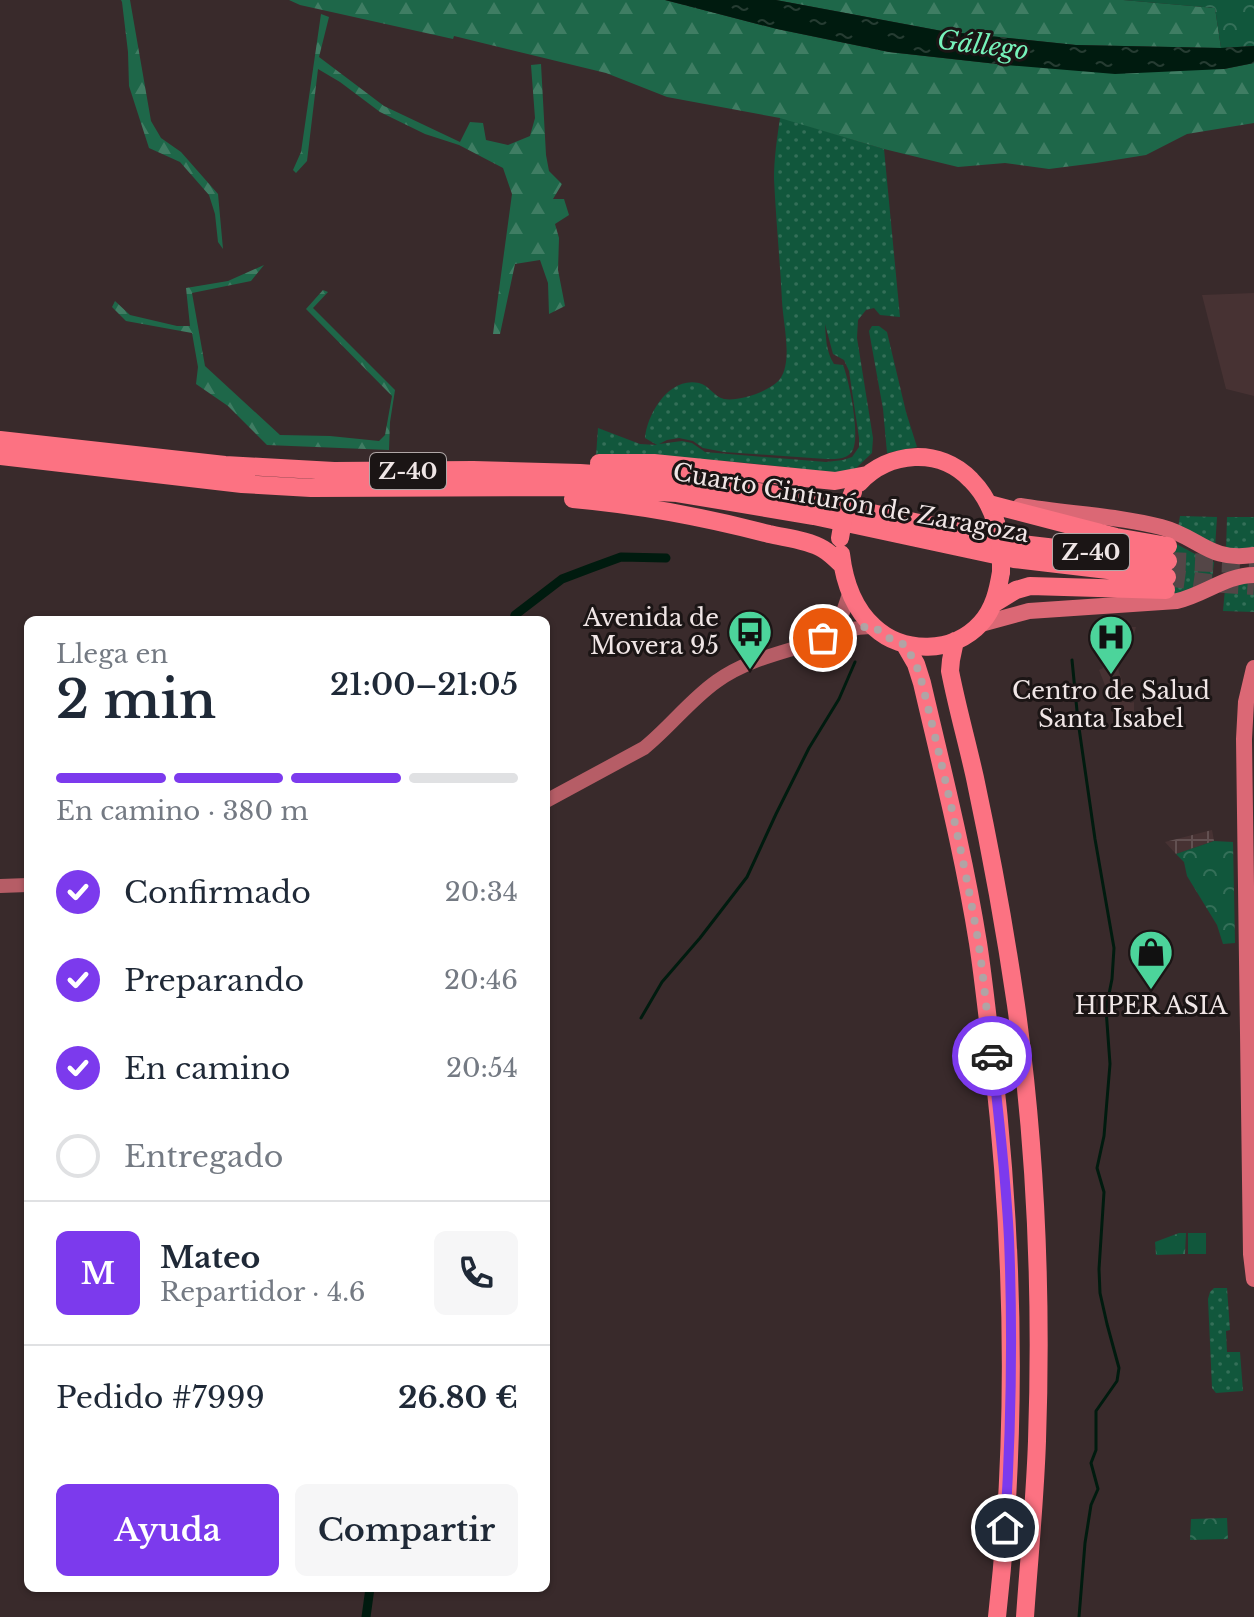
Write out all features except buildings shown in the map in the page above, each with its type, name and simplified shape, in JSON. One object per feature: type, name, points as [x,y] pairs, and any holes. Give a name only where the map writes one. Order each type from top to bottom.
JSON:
[{"type":"highway","name":"Z-40","points":[[0,440],[225,465],[334,471],[580,473],[683,480],[815,501],[1014,543],[1167,568]]},
{"type":"highway","name":"Cuarto Cinturón de Zaragoza","points":[[0,456],[242,484],[311,488],[568,487],[677,493],[814,516],[1014,559],[1167,568]]},
{"type":"highway","points":[[931,457],[963,472],[987,501],[996,523],[1001,572],[993,604],[981,624],[955,641],[928,647],[905,645],[874,627],[859,609],[842,565],[840,538],[844,515],[853,492],[867,475],[900,458],[931,457]]},
{"type":"highway","points":[[473,470],[517,465],[654,463],[835,481],[867,475]]},
{"type":"highway","points":[[424,489],[438,495],[565,498],[645,507],[813,545],[842,565]]},
{"type":"highway","points":[[987,501],[1116,537],[1167,568]]},
{"type":"highway","points":[[993,604],[1016,590],[1030,586],[1167,568]]},
{"type":"highway","points":[[955,641],[950,671],[999,902],[1016,1007],[1036,1219],[1039,1346],[1037,1443],[1025,1617]]},
{"type":"highway","points":[[905,645],[919,673],[927,701],[957,833],[978,943],[1001,1134],[1009,1238],[1011,1361],[1007,1496],[997,1617]]},
{"type":"main road","points":[[987,501],[1147,524],[1170,529],[1220,555],[1254,555]]},
{"type":"main road","points":[[981,624],[1019,612],[1042,609],[1177,601],[1196,596],[1229,579],[1254,575]]},
{"type":"main road","points":[[823,638],[843,612],[850,591]]},
{"type":"main road","points":[[550,799],[644,748],[698,696],[728,673],[748,663],[855,627],[874,627]]},
{"type":"main road","points":[[1254,668],[1246,702],[1244,739],[1251,1254],[1254,1279]]},
{"type":"main road","points":[[0,886],[24,885]]},
{"type":"shaded area","points":[[1254,293],[1254,396],[1226,389],[1202,295]]},
{"type":"shaded area","name":"Centro de Salud Santa Isabel","points":[[1136,627],[1131,646],[1122,649],[1117,661],[1130,703],[1134,702],[1134,719],[1120,724],[1099,670],[1103,668],[1098,650],[1103,641],[1107,642],[1112,631]]},
{"type":"shaded area","points":[[1212,830],[1214,841],[1176,854],[1165,842]]},
{"type":"green space","points":[[121,0],[130,0],[151,121],[161,138],[181,152],[218,194],[223,249],[218,242],[209,195],[180,162],[149,148],[129,86]]},
{"type":"green space","points":[[289,0],[665,0],[777,29],[889,52],[1006,65],[1224,69],[1254,63],[1254,123],[1187,134],[1146,155],[1096,163],[1049,169],[1005,163],[958,167],[780,118],[667,97],[606,73],[454,36],[453,39],[300,5]]},
{"type":"green space","points":[[776,0],[1123,0],[1215,8],[1221,48],[1076,45],[942,31]]},
{"type":"green space","points":[[1123,0],[1254,0],[1254,46],[1221,48],[1215,8]]},
{"type":"green space","points":[[321,14],[329,17],[319,57],[384,106],[460,142],[470,122],[483,123],[486,140],[508,145],[530,136],[535,118],[531,65],[541,64],[546,155],[549,171],[562,184],[553,199],[564,199],[569,215],[555,224],[559,238],[558,270],[565,306],[549,314],[548,283],[540,260],[515,264],[500,334],[493,334],[512,194],[503,168],[459,145],[425,134],[380,112],[318,69],[307,161],[296,173],[293,170],[301,152]]},
{"type":"green space","points":[[780,118],[884,149],[900,317],[880,315],[874,308],[866,310],[858,320],[857,338],[873,438],[872,453],[849,473],[695,459],[596,456],[598,428],[640,444],[657,445],[645,438],[650,418],[662,399],[678,385],[699,383],[720,398],[730,399],[762,391],[780,379],[787,352],[774,179]],"holes":[[[825,324],[833,354],[844,360],[849,371],[859,438],[859,447],[852,457],[826,462],[705,452],[692,443],[682,441],[659,444],[679,438],[693,441],[703,448],[724,452],[826,459],[845,457],[854,446],[853,410],[843,365],[834,364],[829,354]]]},
{"type":"green space","points":[[264,265],[251,281],[192,293],[205,366],[280,435],[379,441],[385,435],[392,396],[306,309],[323,290],[328,292],[313,308],[395,390],[389,450],[267,445],[228,406],[196,384],[198,367],[192,333],[126,321],[112,307],[115,301],[130,315],[190,326],[186,288],[228,281]]},
{"type":"green space","points":[[872,326],[879,326],[887,332],[917,447],[887,453],[883,409],[869,331]]},
{"type":"green space","points":[[1180,516],[1217,517],[1215,548],[1178,528]]},
{"type":"green space","points":[[1227,517],[1254,517],[1254,549],[1226,549]]},
{"type":"green space","points":[[1169,540],[1214,562],[1212,581],[1198,589],[1165,596]]},
{"type":"green space","points":[[1254,581],[1254,612],[1223,611],[1225,589],[1241,582]]},
{"type":"green space","points":[[1214,841],[1233,842],[1235,943],[1223,944],[1217,925],[1187,876],[1184,862],[1176,854]]},
{"type":"green space","points":[[1186,1233],[1185,1254],[1156,1255],[1155,1242]]},
{"type":"green space","points":[[1188,1233],[1206,1233],[1206,1254],[1188,1254]]},
{"type":"green space","points":[[1214,1288],[1227,1288],[1230,1330],[1226,1331],[1227,1352],[1240,1352],[1243,1391],[1216,1393],[1212,1388],[1208,1299]]},
{"type":"green space","points":[[1227,1518],[1228,1539],[1190,1540],[1191,1519]]},
{"type":"water","name":"Gállego","points":[[665,0],[776,0],[942,31],[1076,45],[1254,46],[1254,63],[1224,69],[1115,74],[1006,65],[889,52],[777,29]]},
{"type":"waterway","points":[[515,616],[562,579],[621,557],[666,558]]},
{"type":"waterway","points":[[1072,660],[1095,839],[1114,948],[1106,1009],[1110,1064],[1104,1136],[1097,1168],[1104,1192],[1100,1293],[1119,1368],[1117,1381],[1096,1411],[1096,1450],[1091,1463],[1098,1489],[1091,1505],[1085,1543],[1079,1617]]},
{"type":"waterway","points":[[641,1018],[662,982],[747,877],[809,748],[839,699],[855,662]]},
{"type":"waterway","points":[[366,1617],[369,1592]]},
{"type":"tunnel","points":[[1168,561],[1254,565]]},
{"type":"tunnel","points":[[1167,577],[1254,586]]},
{"type":"way so far","points":[[823,638],[855,627],[874,627],[905,645],[916,664],[971,905],[992,1056]]},
{"type":"place","name":"Avenida de Movera 95","points":[[750,671]]},
{"type":"place","name":"Centro de Salud Santa Isabel","points":[[1111,676]]},
{"type":"place","name":"HIPER ASIA","points":[[1151,991]]},
{"type":"route","points":[[992,1056],[1001,1134],[1011,1300],[1005,1528]]}]
